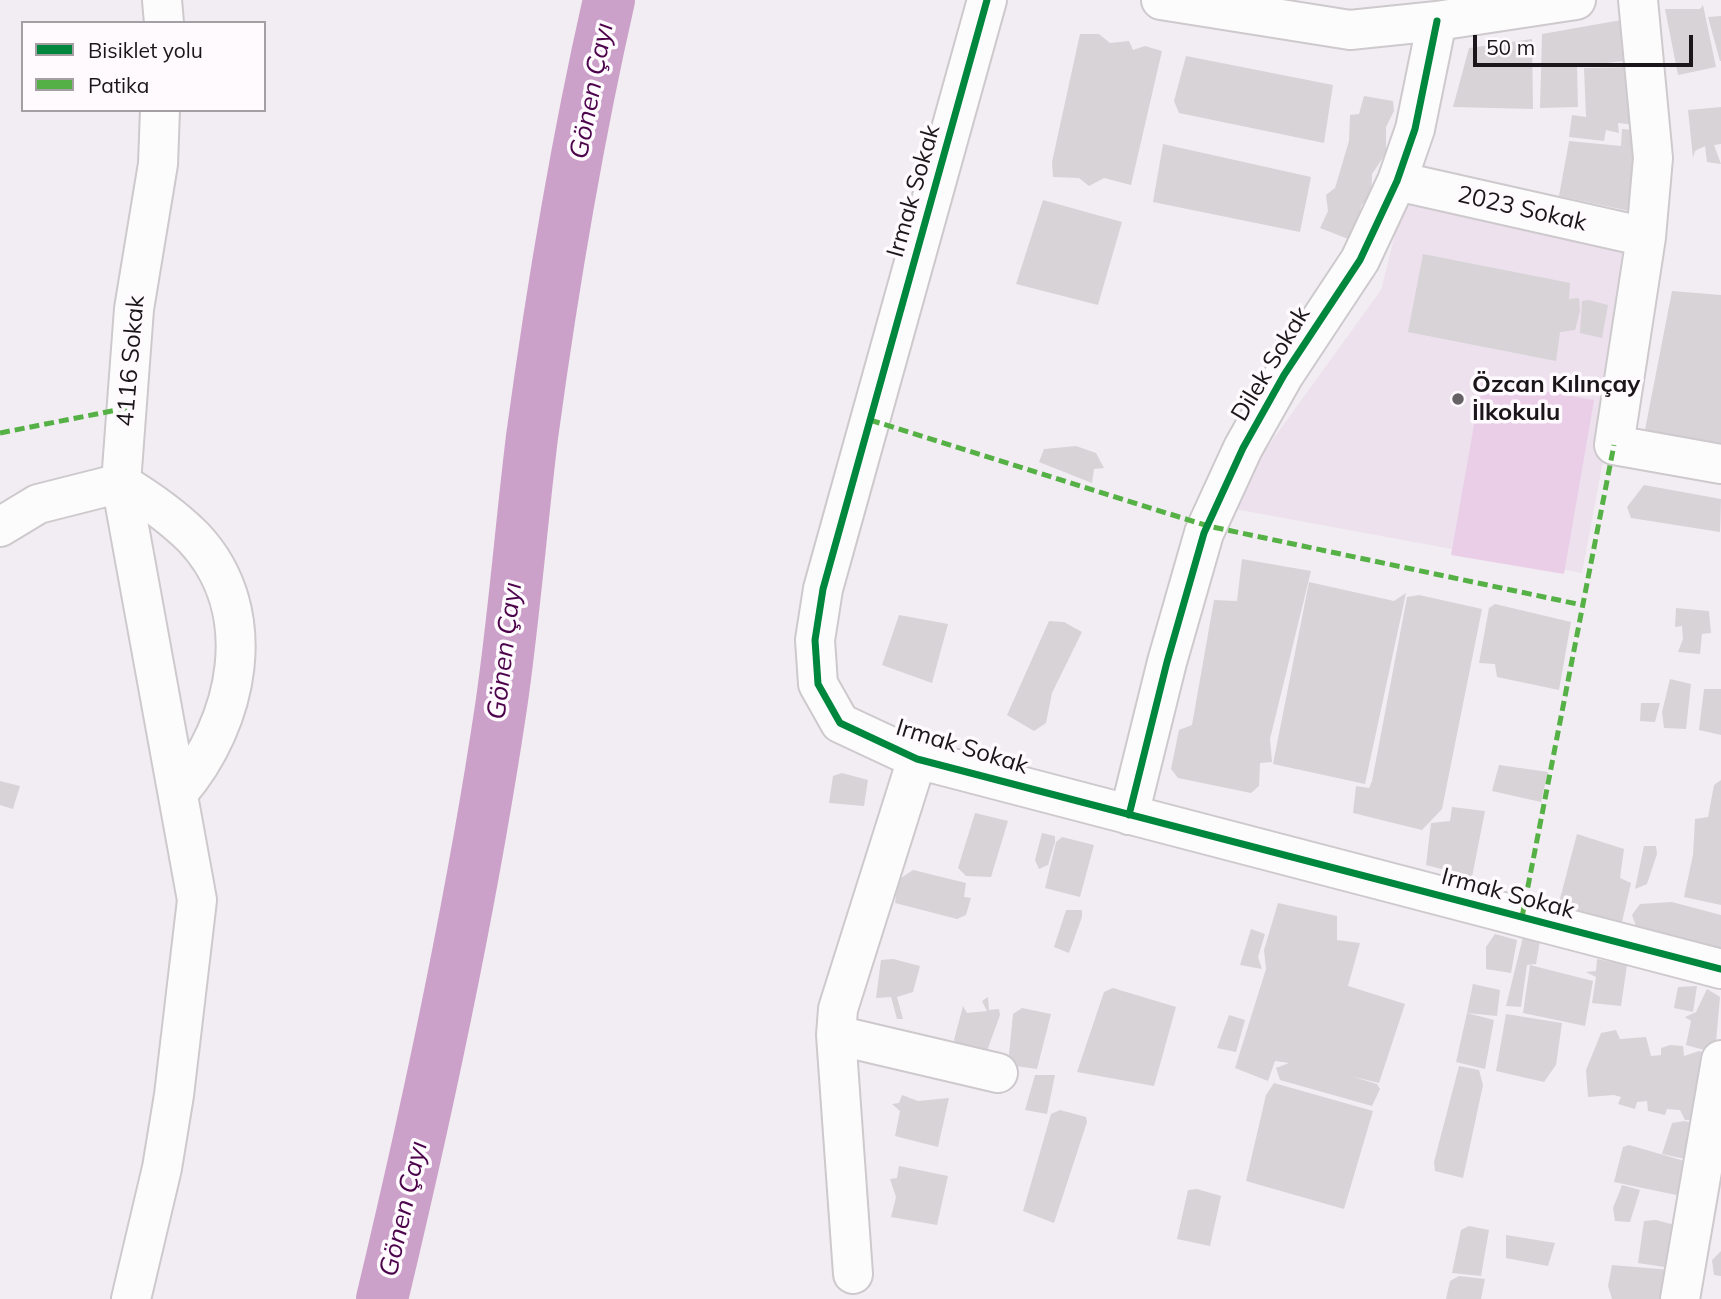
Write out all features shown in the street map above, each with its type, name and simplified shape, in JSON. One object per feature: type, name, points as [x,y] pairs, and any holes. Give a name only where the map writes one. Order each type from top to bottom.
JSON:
[{"type":"street","points":[[162,0],[164,21]]},
{"type":"street","name":"Irmak Sokak","points":[[987,0],[827,576],[815,640],[818,684],[840,723],[917,759],[1721,969]]},
{"type":"street","points":[[1168,1],[1350,30],[1437,21],[1576,0]]},
{"type":"street","points":[[1638,0],[1653,158],[1646,237],[1614,445],[1721,464]]},
{"type":"street","name":"Dilek Sokak","points":[[1129,815],[1167,662],[1204,533],[1243,448],[1284,375],[1360,260],[1398,181],[1415,128],[1437,21]]},
{"type":"street","name":"4116 Sokak","points":[[131,1299],[157,1192],[174,1095],[197,900],[121,483],[134,309],[158,164],[160,112]]},
{"type":"street","name":"2023 Sokak","points":[[1398,181],[1646,237]]},
{"type":"street","points":[[0,527],[38,504],[121,483],[143,496],[192,537],[215,568],[231,609],[236,658],[228,707],[208,753],[179,793]]},
{"type":"street","name":"Irmak Sokak","points":[[853,1274],[836,1035],[838,1009],[917,759]]},
{"type":"street","points":[[836,1035],[998,1073]]},
{"type":"street","points":[[1680,1299],[1721,1060]]},
{"type":"shaded area","name":"Özcan Kılınçay İlkokulu","points":[[1403,202],[1641,257],[1582,573],[1224,507],[1381,290]]},
{"type":"shaded area","points":[[1482,380],[1594,400],[1564,574],[1451,555]]},
{"type":"building","points":[[1703,5],[1716,67],[1678,75],[1665,9],[1700,9]]},
{"type":"building","points":[[1721,16],[1721,61],[1720,61],[1708,17]]},
{"type":"building","points":[[1627,19],[1634,60],[1577,66],[1578,107],[1540,108],[1542,34]]},
{"type":"building","points":[[1080,34],[1099,34],[1110,43],[1129,41],[1133,50],[1145,46],[1162,51],[1131,185],[1104,178],[1089,186],[1079,178],[1053,177],[1052,162]]},
{"type":"building","points":[[1532,39],[1533,109],[1453,107],[1469,48]]},
{"type":"building","points":[[1186,56],[1333,85],[1324,143],[1179,113],[1174,101]]},
{"type":"building","points":[[1638,67],[1644,126],[1618,123],[1619,133],[1606,130],[1604,141],[1569,137],[1572,115],[1586,117],[1584,68]]},
{"type":"building","points":[[1364,96],[1393,101],[1394,111],[1386,127],[1386,153],[1372,174],[1371,200],[1362,204],[1351,240],[1320,228],[1328,211],[1326,195],[1335,188],[1349,141],[1350,115],[1359,114]]},
{"type":"building","points":[[1721,107],[1721,144],[1714,145],[1721,164],[1707,162],[1705,146],[1695,151],[1693,158],[1688,110]]},
{"type":"building","points":[[1622,129],[1642,131],[1634,212],[1559,196],[1569,141],[1621,146]]},
{"type":"building","points":[[1163,144],[1311,177],[1300,232],[1153,202]]},
{"type":"building","points":[[1043,200],[1122,222],[1098,305],[1016,284]]},
{"type":"building","points":[[1423,254],[1570,283],[1569,299],[1579,298],[1580,311],[1575,330],[1560,332],[1556,361],[1408,332]]},
{"type":"building","points":[[1672,291],[1721,295],[1721,454],[1643,440]]},
{"type":"building","points":[[1582,301],[1608,305],[1602,338],[1580,333]]},
{"type":"building","points":[[1076,446],[1096,453],[1104,468],[1094,469],[1092,483],[1039,462],[1044,449]]},
{"type":"building","points":[[1644,485],[1721,499],[1720,532],[1631,518],[1627,507]]},
{"type":"building","points":[[1242,559],[1311,571],[1270,739],[1272,762],[1260,763],[1259,786],[1251,793],[1178,778],[1171,769],[1179,730],[1192,725],[1214,600],[1237,601]]},
{"type":"building","points":[[1309,582],[1394,601],[1406,593],[1365,784],[1273,764]]},
{"type":"building","points":[[1419,595],[1482,609],[1442,809],[1422,830],[1353,813],[1356,786],[1369,788],[1372,781],[1407,597]]},
{"type":"building","points":[[1495,604],[1571,622],[1559,690],[1497,677],[1495,664],[1479,663],[1489,608]]},
{"type":"building","points":[[1676,608],[1709,611],[1711,633],[1702,634],[1700,654],[1678,652],[1683,639],[1682,626],[1675,627]]},
{"type":"building","points":[[899,615],[948,624],[932,683],[882,665]]},
{"type":"building","points":[[1049,621],[1064,622],[1082,632],[1052,693],[1046,723],[1034,731],[1007,715]]},
{"type":"building","points":[[1670,679],[1691,684],[1686,729],[1664,728],[1662,712]]},
{"type":"building","points":[[1704,689],[1721,689],[1721,735],[1699,730]]},
{"type":"building","points":[[1641,703],[1660,703],[1655,722],[1640,721]]},
{"type":"building","points":[[1499,765],[1548,772],[1541,802],[1492,791]]},
{"type":"building","points":[[842,773],[868,780],[864,806],[829,803],[833,776]]},
{"type":"building","points":[[1721,780],[1721,905],[1684,897],[1693,855],[1695,819],[1708,817],[1714,785]]},
{"type":"building","points":[[0,781],[20,786],[13,809],[0,805]]},
{"type":"building","points":[[1452,807],[1485,811],[1472,877],[1426,865],[1431,823],[1450,821]]},
{"type":"building","points":[[975,813],[1008,821],[991,877],[966,876],[958,868]]},
{"type":"building","points":[[1042,833],[1055,836],[1055,842],[1048,865],[1039,869],[1035,860]]},
{"type":"building","points":[[1577,834],[1624,849],[1620,878],[1631,883],[1622,922],[1557,910]]},
{"type":"building","points":[[1062,837],[1094,845],[1080,897],[1045,888],[1056,842]]},
{"type":"building","points":[[1644,846],[1656,846],[1657,854],[1647,884],[1635,889]]},
{"type":"building","points":[[913,870],[966,883],[964,897],[971,898],[966,915],[957,919],[895,903],[898,880]]},
{"type":"building","points":[[1672,902],[1721,915],[1721,951],[1640,937],[1632,915],[1640,904]]},
{"type":"building","points":[[1278,903],[1337,916],[1337,940],[1360,943],[1348,986],[1405,1004],[1379,1083],[1351,1076],[1377,1084],[1380,1089],[1372,1106],[1280,1080],[1276,1068],[1289,1063],[1275,1061],[1268,1081],[1235,1068],[1266,969],[1264,950]]},
{"type":"building","points":[[1066,910],[1082,910],[1069,953],[1054,947]]},
{"type":"building","points":[[1251,929],[1265,934],[1258,957],[1262,969],[1240,965]]},
{"type":"building","points":[[1495,934],[1517,940],[1511,973],[1486,969],[1486,947]]},
{"type":"building","points":[[1523,937],[1540,941],[1536,964],[1527,965],[1521,1007],[1506,1006]]},
{"type":"building","points":[[893,959],[920,966],[913,992],[897,997],[903,1019],[897,1019],[891,997],[876,998],[881,960]]},
{"type":"building","points":[[1597,959],[1627,965],[1621,1006],[1592,1003],[1596,977],[1586,972],[1596,971]]},
{"type":"building","points":[[1530,965],[1593,981],[1585,1026],[1523,1013]]},
{"type":"building","points":[[1473,984],[1500,990],[1497,1016],[1467,1013]]},
{"type":"building","points":[[1697,986],[1693,1012],[1674,1008],[1678,987]]},
{"type":"building","points":[[1113,988],[1176,1007],[1154,1086],[1077,1072],[1104,992]]},
{"type":"building","points":[[1707,989],[1720,997],[1715,1053],[1686,1045],[1691,1021],[1685,1017],[1696,1012]]},
{"type":"building","points":[[988,997],[989,1010],[999,1009],[1000,1015],[983,1062],[966,1057],[954,1040],[963,1006],[967,1013],[987,1011],[982,1001]]},
{"type":"building","points":[[1022,1008],[1051,1014],[1037,1069],[1008,1065],[1013,1014]]},
{"type":"building","points":[[1467,1013],[1494,1020],[1485,1069],[1456,1062]]},
{"type":"building","points":[[1506,1014],[1562,1023],[1556,1065],[1544,1082],[1496,1071]]},
{"type":"building","points":[[1229,1015],[1245,1020],[1236,1052],[1217,1048]]},
{"type":"building","points":[[1616,1030],[1620,1039],[1646,1037],[1651,1056],[1661,1055],[1661,1048],[1670,1045],[1683,1046],[1684,1056],[1699,1051],[1716,1056],[1704,1121],[1685,1120],[1680,1110],[1667,1109],[1665,1115],[1648,1111],[1647,1101],[1637,1102],[1635,1109],[1618,1104],[1621,1097],[1614,1095],[1588,1097],[1586,1070],[1601,1033]]},
{"type":"building","points":[[1459,1066],[1479,1070],[1483,1085],[1463,1178],[1435,1171],[1434,1162]]},
{"type":"building","points":[[1035,1075],[1055,1075],[1047,1114],[1025,1110]]},
{"type":"building","points":[[1274,1083],[1373,1111],[1344,1209],[1246,1181],[1266,1095]]},
{"type":"building","points":[[902,1095],[918,1101],[949,1098],[938,1147],[895,1136],[900,1111],[892,1104],[899,1103]]},
{"type":"building","points":[[1060,1110],[1086,1117],[1087,1122],[1054,1223],[1023,1211],[1051,1114]]},
{"type":"building","points":[[1684,1121],[1700,1125],[1695,1161],[1662,1154],[1672,1123]]},
{"type":"building","points":[[1629,1145],[1695,1164],[1686,1197],[1614,1182],[1623,1147]]},
{"type":"building","points":[[899,1166],[948,1176],[937,1225],[891,1217],[896,1197],[890,1179],[897,1178]]},
{"type":"building","points":[[1622,1185],[1640,1190],[1630,1222],[1615,1221],[1613,1208]]},
{"type":"building","points":[[1197,1189],[1221,1196],[1210,1246],[1177,1239],[1188,1190]]},
{"type":"building","points":[[1656,1220],[1682,1227],[1677,1269],[1638,1263],[1644,1221]]},
{"type":"building","points":[[1469,1226],[1489,1230],[1481,1276],[1452,1273],[1461,1230]]},
{"type":"building","points":[[1506,1235],[1555,1243],[1548,1266],[1506,1258]]},
{"type":"building","points":[[1721,1251],[1721,1276],[1714,1275],[1712,1260]]},
{"type":"building","points":[[1612,1265],[1671,1270],[1672,1299],[1612,1299],[1608,1286]]},
{"type":"building","points":[[1459,1276],[1485,1279],[1481,1299],[1446,1299],[1450,1281]]},
{"type":"waterway","name":"Gönen Çayı","points":[[382,1299],[463,931],[506,674],[532,437],[548,327],[575,163],[609,0]]},
{"type":"marked path","points":[[0,433],[127,408]]},
{"type":"marked path","points":[[870,420],[1208,526],[1582,605]]},
{"type":"marked path","points":[[1522,917],[1614,445]]},
{"type":"cycle path","points":[[987,0],[823,589],[815,640],[818,684],[840,723],[917,759],[1721,969]]},
{"type":"cycle path","points":[[1129,815],[1167,662],[1204,533],[1243,448],[1284,375],[1360,260],[1397,181],[1415,129],[1437,21]]},
{"type":"place","name":"Özcan Kılınçay İlkokulu","points":[[1458,399]]}]
